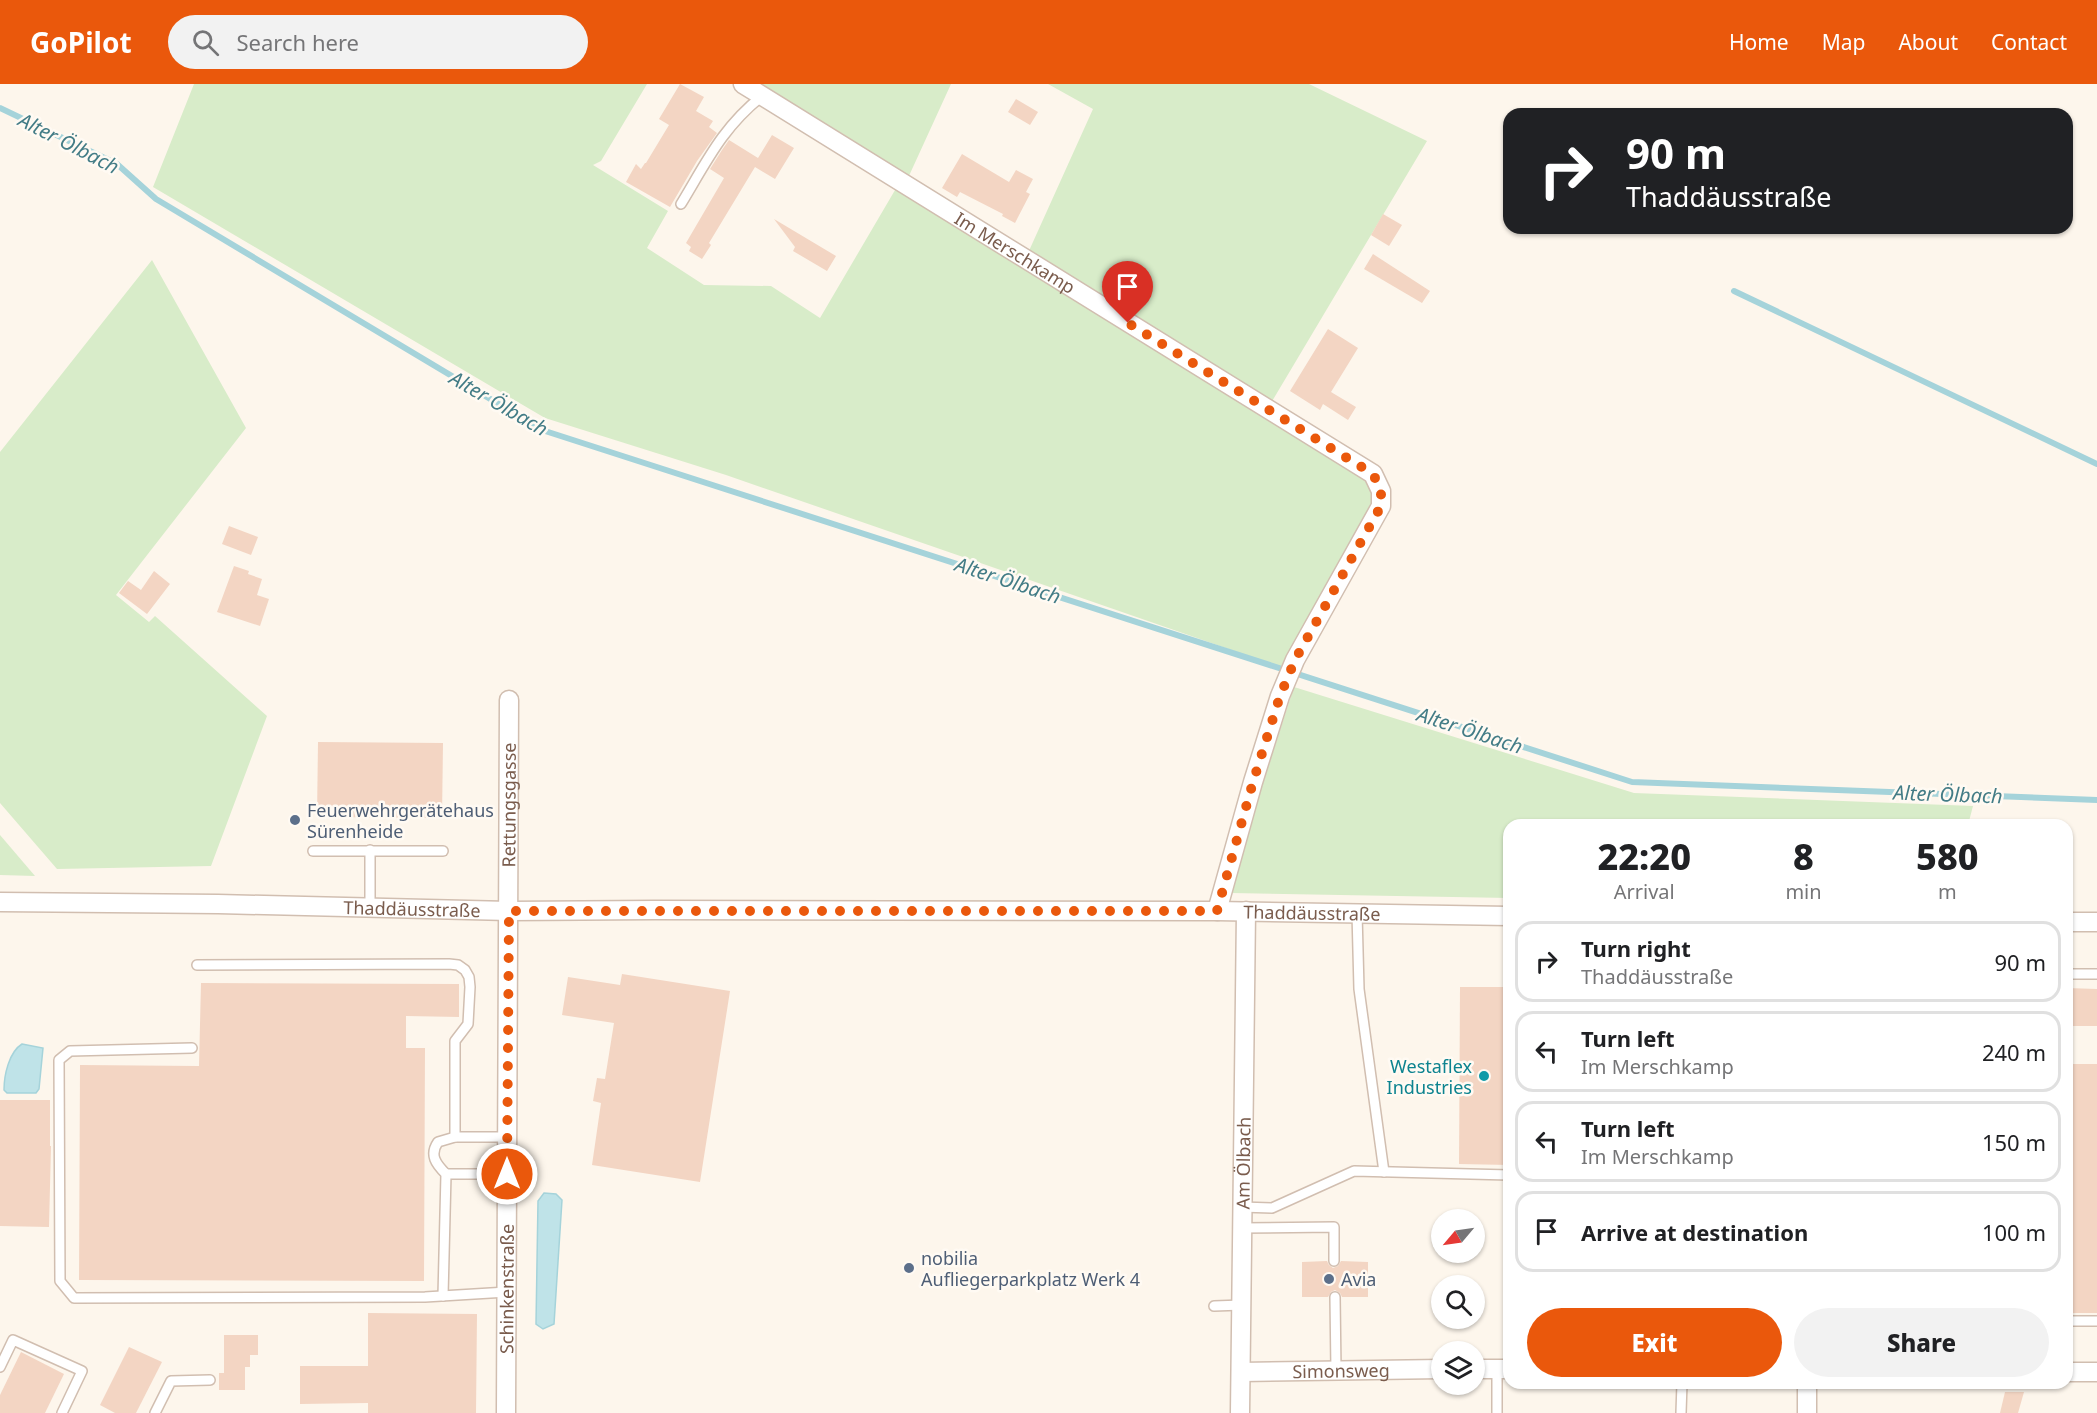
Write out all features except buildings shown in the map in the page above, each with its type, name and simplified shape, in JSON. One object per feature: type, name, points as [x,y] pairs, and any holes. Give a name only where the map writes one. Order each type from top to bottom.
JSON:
[{"type":"street","name":"Im Merschkamp","points":[[743,84],[1373,474],[1381,490],[1381,506],[1295,660],[1280,696],[1217,911]]},
{"type":"street","name":"Rettungsgasse","points":[[509,700],[509,911]]},
{"type":"street","name":"Thaddäusstraße","points":[[0,902],[218,904],[509,911],[1246,911],[1503,916]]},
{"type":"street","name":"Schinkenstraße","points":[[506,1413],[509,911]]},
{"type":"street","name":"Am Ölbach","points":[[1240,1413],[1246,911]]},
{"type":"street","points":[[2073,922],[2097,922]]},
{"type":"street","name":"Simonsweg","points":[[1241,1372],[1431,1369]]},
{"type":"street","points":[[1485,1369],[1503,1369]]},
{"type":"street","points":[[2073,1372],[2097,1372]]},
{"type":"street","points":[[1807,1389],[1808,1413]]},
{"type":"lane","points":[[681,204],[720,138],[735,119],[762,96]]},
{"type":"lane","points":[[370,850],[370,909]]},
{"type":"lane","points":[[313,851],[443,851]]},
{"type":"lane","points":[[1357,914],[1359,988],[1384,1172]]},
{"type":"lane","points":[[197,965],[458,965],[469,977],[470,987],[468,1024],[454,1041],[455,1137]]},
{"type":"lane","points":[[2073,974],[2097,974]]},
{"type":"lane","points":[[192,1048],[70,1051],[59,1060],[60,1281],[74,1298],[442,1296],[507,1292]]},
{"type":"lane","points":[[507,1174],[446,1174],[435,1163],[434,1148],[438,1142],[455,1137],[508,1137]]},
{"type":"lane","points":[[1241,1207],[1272,1208],[1354,1171],[1503,1175]]},
{"type":"lane","points":[[442,1296],[446,1174]]},
{"type":"lane","points":[[1241,1228],[1334,1227],[1334,1261]]},
{"type":"lane","points":[[1335,1297],[1336,1370]]},
{"type":"lane","points":[[1214,1306],[1242,1305]]},
{"type":"lane","points":[[2073,1322],[2097,1321]]},
{"type":"lane","points":[[0,1366],[13,1340],[82,1371],[62,1413]]},
{"type":"lane","points":[[1497,1413],[1503,1369]]},
{"type":"lane","points":[[155,1413],[171,1381],[210,1380]]},
{"type":"lane","points":[[1681,1413],[1682,1389]]},
{"type":"green space","points":[[194,84],[647,84],[601,161],[593,165],[668,211],[647,248],[704,285],[771,286],[820,318],[898,185],[1366,478],[1373,491],[1374,504],[1281,667],[726,475],[545,418],[153,187]]},
{"type":"green space","points":[[759,84],[951,84],[908,178],[843,134]]},
{"type":"green space","points":[[1048,84],[1309,84],[1427,141],[1271,403],[1028,253],[1093,109]]},
{"type":"green space","points":[[152,260],[246,428],[116,595],[149,622],[155,616],[267,716],[211,866],[57,869],[0,803],[0,452]]},
{"type":"green space","points":[[1294,687],[1634,793],[1973,806],[1970,819],[1503,819],[1503,898],[1231,893]]},
{"type":"green space","points":[[0,835],[35,876],[0,875]]},
{"type":"water","points":[[22,1044],[43,1048],[39,1089],[36,1093],[7,1093],[4,1090],[8,1064],[14,1052]]},
{"type":"water","points":[[544,1193],[556,1194],[562,1200],[554,1324],[543,1329],[536,1324],[538,1201]]},
{"type":"waterway","name":"Alter Ölbach","points":[[0,108],[117,164],[156,199],[542,430],[1632,782],[2097,800]]},
{"type":"waterway","points":[[1734,291],[2097,464]]},
{"type":"place","name":"Feuerwehrgerätehaus Sürenheide","points":[[295,820]]},
{"type":"place","name":"Westaflex Industries","points":[[1484,1076]]},
{"type":"place","name":"nobilia Aufliegerparkplatz Werk 4","points":[[909,1268]]},
{"type":"place","name":"Avia","points":[[1329,1279]]},
{"type":"route","points":[[507,1174],[509,911],[1217,911],[1280,696],[1295,660],[1381,506],[1381,490],[1373,474],[1128,323]]}]
